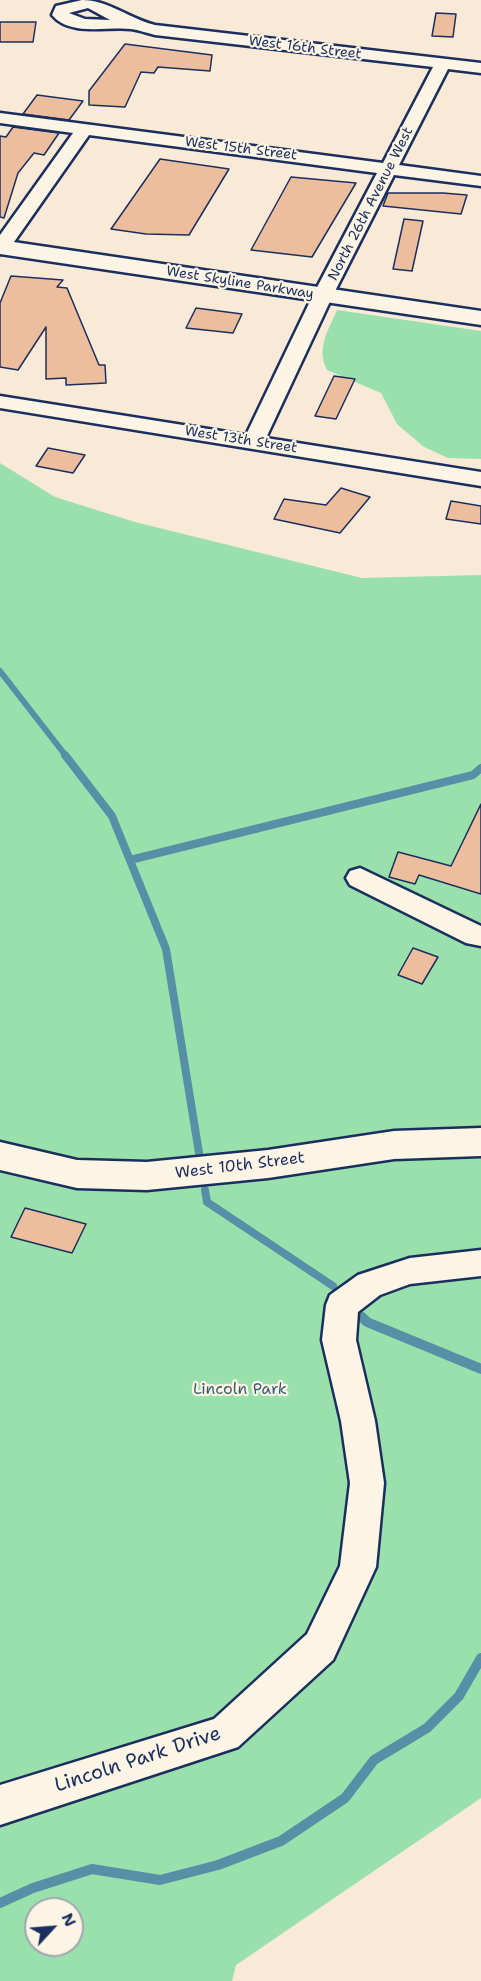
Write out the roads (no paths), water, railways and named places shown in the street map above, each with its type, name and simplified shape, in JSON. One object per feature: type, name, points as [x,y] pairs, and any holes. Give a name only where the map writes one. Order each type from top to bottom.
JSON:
[{"type":"street","name":"West 16th Street","points":[[131,24],[155,30],[481,68]]},
{"type":"street","name":"North 26th Avenue West","points":[[254,441],[323,296],[442,65]]},
{"type":"street","name":"West 15th Street","points":[[0,118],[481,181]]},
{"type":"street","points":[[0,247],[84,129]]},
{"type":"street","name":"West Skyline Parkway","points":[[0,247],[481,318]]},
{"type":"street","name":"West 13th Street","points":[[0,402],[481,479]]},
{"type":"street","points":[[360,878],[476,936],[481,936]]},
{"type":"street","name":"West 10th Street","points":[[0,1156],[77,1174],[147,1176],[268,1164],[394,1145],[481,1142]]},
{"type":"street","name":"Lincoln Park Drive","points":[[0,1805],[225,1734],[320,1647],[358,1567],[367,1483],[358,1421],[339,1340],[342,1305],[369,1285],[410,1271],[481,1263]]},
{"type":"waterway","points":[[0,671],[66,756]]},
{"type":"waterway","points":[[65,755],[112,816],[166,949],[199,1153]]},
{"type":"waterway","points":[[130,860],[473,775],[481,768]]},
{"type":"waterway","points":[[205,1190],[207,1202],[333,1286]]},
{"type":"waterway","points":[[362,1317],[367,1322],[481,1369]]},
{"type":"waterway","points":[[0,1903],[33,1888],[92,1869],[160,1880],[218,1865],[281,1841],[345,1798],[374,1760],[427,1728],[459,1696],[481,1658]]},
{"type":"park label","name":"Lincoln Park","points":[[240,1390]]}]
